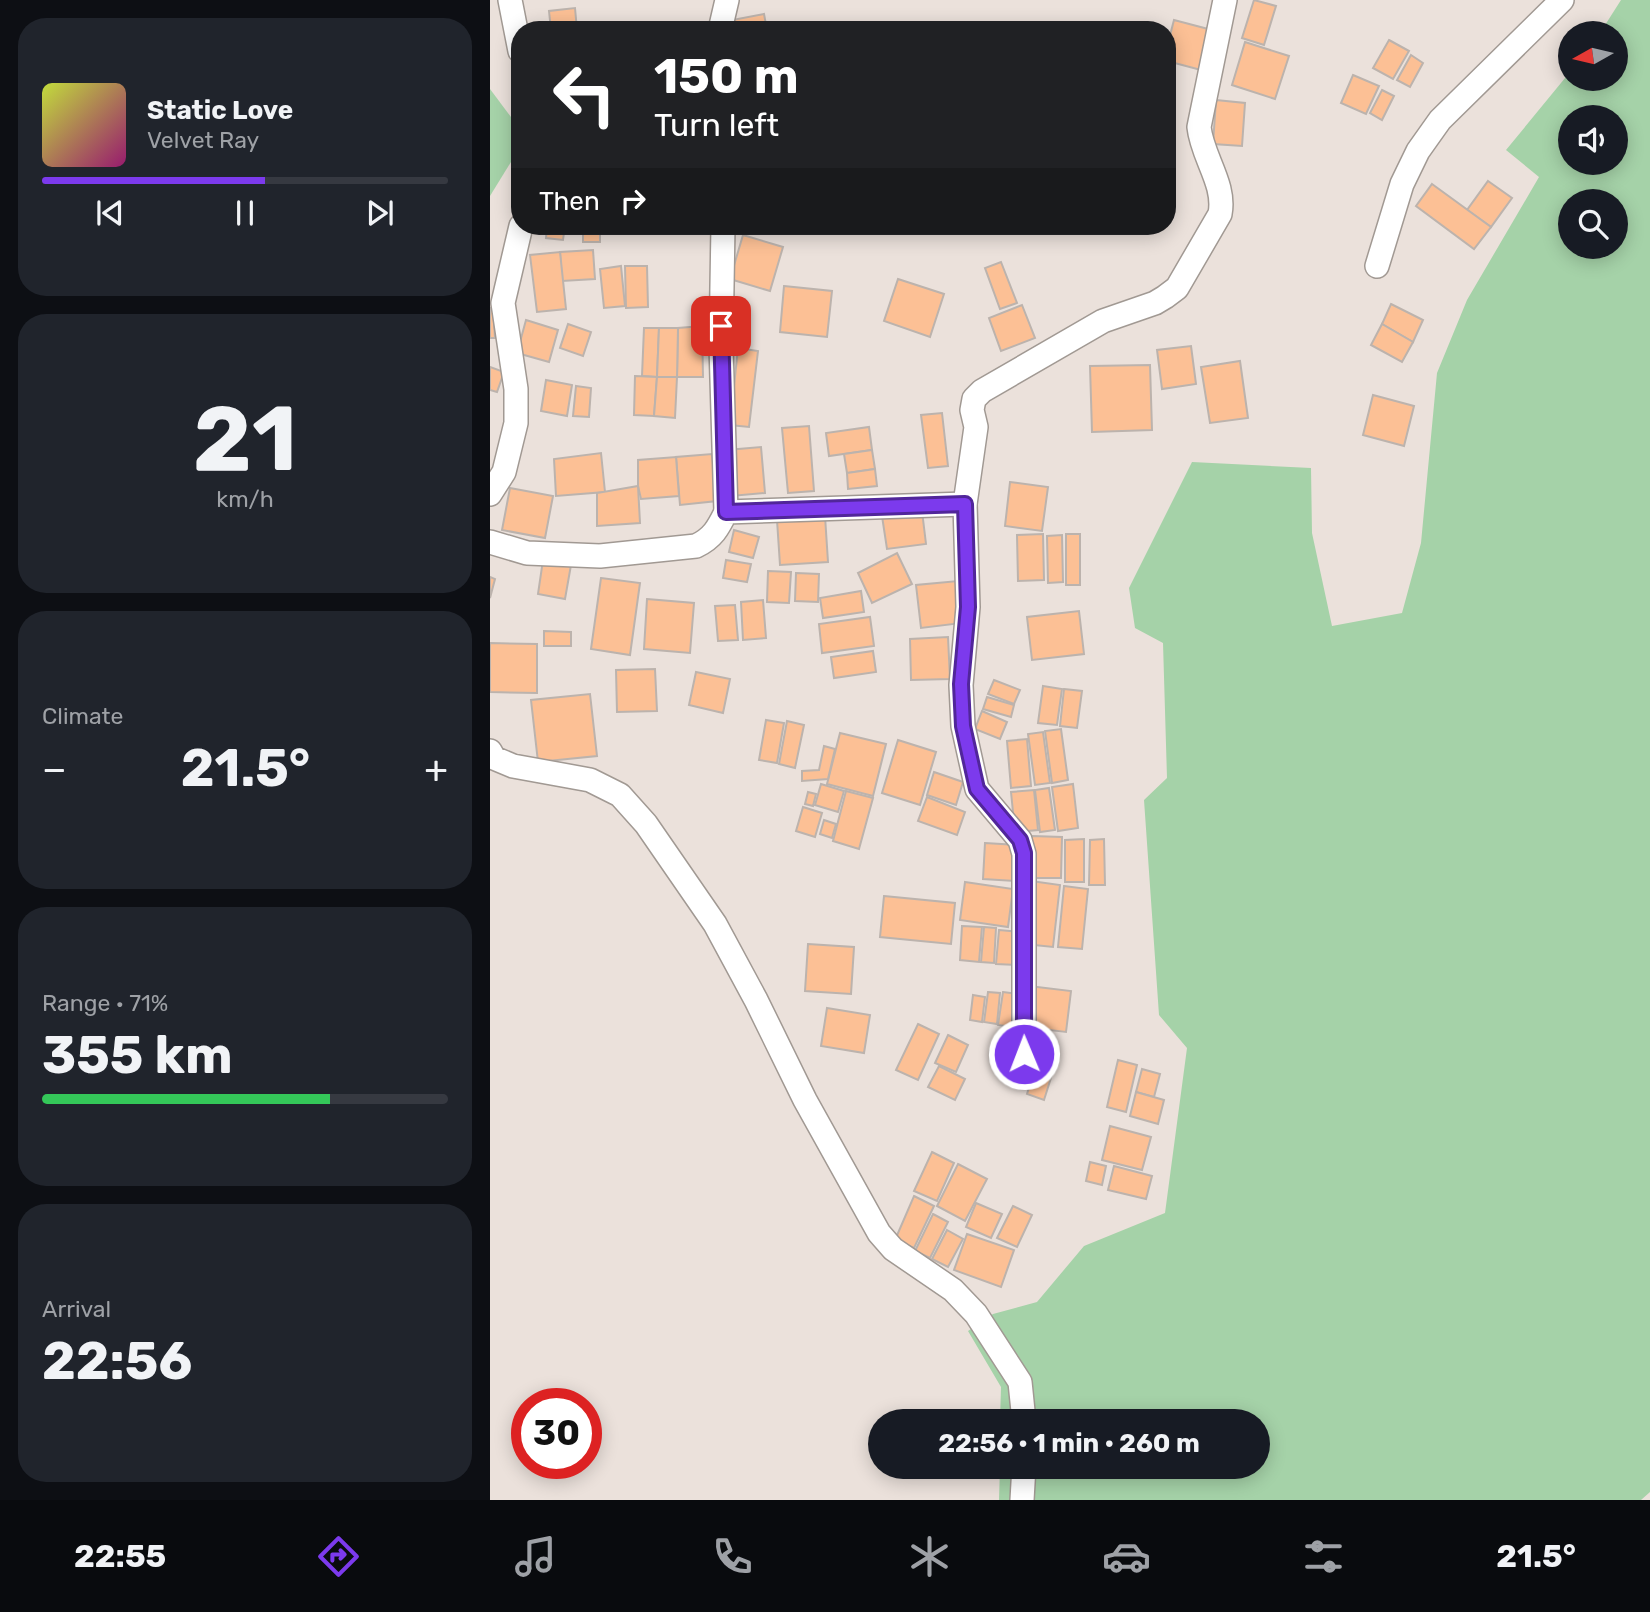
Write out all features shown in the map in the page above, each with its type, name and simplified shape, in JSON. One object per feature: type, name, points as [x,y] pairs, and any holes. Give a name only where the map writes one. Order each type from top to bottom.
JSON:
[{"type":"street","points":[[510,0],[514,21]]},
{"type":"street","points":[[722,21],[727,0]]},
{"type":"street","points":[[1024,1054],[1024,853],[1020,840],[977,789],[963,726],[961,684],[968,607],[965,504],[976,427],[972,410],[974,399],[982,391],[1102,321],[1155,303],[1177,288],[1220,214],[1222,202],[1200,141],[1199,127],[1225,0]]},
{"type":"street","points":[[1377,266],[1402,184],[1418,150],[1440,120],[1562,0]]},
{"type":"street","points":[[490,495],[504,472],[516,423],[516,389],[503,303],[519,235]]},
{"type":"street","points":[[490,542],[527,553],[600,556],[696,546],[717,531],[726,512],[721,346],[723,235]]},
{"type":"street","points":[[726,512],[965,504]]},
{"type":"street","points":[[490,751],[494,758],[513,766],[590,780],[620,795],[646,824],[715,924],[805,1100],[879,1234],[893,1249],[953,1290],[976,1314],[1020,1382],[1023,1409]]},
{"type":"street","points":[[1022,1500],[1023,1479]]},
{"type":"green space","points":[[1621,0],[1650,0],[1650,1492],[1641,1500],[999,1500],[1000,1479],[1270,1479],[1270,1409],[1000,1409],[1001,1387],[968,1331],[993,1314],[1037,1302],[1084,1246],[1165,1213],[1187,1048],[1159,1015],[1144,800],[1167,778],[1163,643],[1135,628],[1129,588],[1192,462],[1311,468],[1312,533],[1332,626],[1402,613],[1421,543],[1437,373],[1467,300],[1539,177],[1506,150],[1558,87],[1558,91],[1628,91],[1628,21],[1608,21]]},
{"type":"green space","points":[[490,89],[511,117],[511,162],[490,196]]},
{"type":"building","points":[[1254,0],[1276,6],[1264,45],[1242,38]]},
{"type":"building","points":[[575,8],[576,21],[550,21],[549,11]]},
{"type":"building","points":[[764,14],[765,21],[727,21]]},
{"type":"building","points":[[1174,20],[1212,30],[1201,70],[1176,63],[1176,21]]},
{"type":"building","points":[[1389,40],[1409,51],[1393,79],[1373,68]]},
{"type":"building","points":[[1245,42],[1289,56],[1275,99],[1232,85]]},
{"type":"building","points":[[1411,55],[1423,63],[1410,87],[1397,80]]},
{"type":"building","points":[[1353,75],[1379,86],[1366,114],[1341,103]]},
{"type":"building","points":[[1382,90],[1394,96],[1382,120],[1370,113]]},
{"type":"building","points":[[1216,100],[1245,103],[1242,146],[1213,144]]},
{"type":"building","points":[[1488,181],[1512,198],[1491,227],[1467,210]]},
{"type":"building","points":[[1432,184],[1491,227],[1474,249],[1416,206]]},
{"type":"building","points":[[546,235],[564,235],[563,240],[546,238]]},
{"type":"building","points":[[583,235],[600,235],[600,242],[583,242]]},
{"type":"building","points":[[743,235],[783,247],[770,291],[730,279]]},
{"type":"building","points":[[593,250],[595,279],[562,281],[560,252]]},
{"type":"building","points":[[560,252],[566,309],[537,312],[530,255]]},
{"type":"building","points":[[1001,262],[1017,303],[1000,309],[985,268]]},
{"type":"building","points":[[621,266],[625,306],[604,308],[600,269]]},
{"type":"building","points":[[625,266],[647,266],[648,307],[626,308]]},
{"type":"building","points":[[898,279],[944,294],[930,337],[884,321]]},
{"type":"building","points":[[784,286],[832,291],[827,337],[780,332]]},
{"type":"building","points":[[1391,304],[1423,320],[1413,342],[1382,324]]},
{"type":"building","points":[[1022,305],[1035,338],[1001,351],[989,318]]},
{"type":"building","points":[[490,308],[493,308],[495,338],[490,338]]},
{"type":"building","points":[[526,320],[558,330],[549,362],[517,353]]},
{"type":"building","points":[[568,324],[591,332],[583,356],[560,348]]},
{"type":"building","points":[[1382,324],[1413,342],[1402,362],[1371,345]]},
{"type":"building","points":[[702,326],[703,377],[677,377],[678,328]]},
{"type":"building","points":[[644,328],[659,328],[657,377],[642,376]]},
{"type":"building","points":[[659,328],[678,328],[677,377],[657,377]]},
{"type":"building","points":[[1191,346],[1196,384],[1162,389],[1157,350]]},
{"type":"building","points":[[738,348],[758,351],[749,427],[730,425]]},
{"type":"building","points":[[1240,361],[1248,418],[1210,423],[1201,367]]},
{"type":"building","points":[[1150,365],[1152,430],[1092,432],[1090,366]]},
{"type":"building","points":[[490,367],[504,372],[497,392],[490,390]]},
{"type":"building","points":[[635,376],[657,377],[654,416],[634,415]]},
{"type":"building","points":[[657,377],[677,377],[675,418],[654,416]]},
{"type":"building","points":[[546,380],[572,385],[567,416],[541,411]]},
{"type":"building","points":[[576,386],[591,388],[589,417],[573,416]]},
{"type":"building","points":[[1373,395],[1414,406],[1404,446],[1363,435]]},
{"type":"building","points":[[942,413],[948,466],[928,468],[921,415]]},
{"type":"building","points":[[809,426],[814,491],[788,493],[782,428]]},
{"type":"building","points":[[869,427],[872,450],[829,456],[826,433]]},
{"type":"building","points":[[761,447],[765,493],[731,496],[727,450]]},
{"type":"building","points":[[872,450],[875,469],[847,473],[844,454]]},
{"type":"building","points":[[601,453],[605,492],[556,496],[554,459]]},
{"type":"building","points":[[712,454],[717,501],[680,505],[676,457]]},
{"type":"building","points":[[676,457],[679,496],[641,499],[638,460]]},
{"type":"building","points":[[875,469],[877,486],[848,489],[847,473]]},
{"type":"building","points":[[1010,482],[1048,487],[1042,531],[1005,526]]},
{"type":"building","points":[[638,486],[640,523],[597,526],[597,493]]},
{"type":"building","points":[[510,488],[553,496],[545,538],[502,530]]},
{"type":"building","points":[[922,511],[926,544],[887,549],[882,516]]},
{"type":"building","points":[[825,516],[828,562],[780,565],[777,520]]},
{"type":"building","points":[[734,530],[759,537],[753,558],[729,552]]},
{"type":"building","points":[[1043,534],[1044,580],[1018,581],[1017,535]]},
{"type":"building","points":[[1066,534],[1080,534],[1080,585],[1066,585]]},
{"type":"building","points":[[1062,535],[1063,582],[1048,583],[1047,536]]},
{"type":"building","points":[[897,553],[912,584],[872,603],[858,573]]},
{"type":"building","points":[[543,560],[571,565],[565,599],[538,594]]},
{"type":"building","points":[[726,560],[751,564],[747,582],[723,578]]},
{"type":"building","points":[[768,571],[791,572],[789,603],[767,602]]},
{"type":"building","points":[[796,573],[819,574],[818,602],[795,601]]},
{"type":"building","points":[[490,577],[495,579],[490,598]]},
{"type":"building","points":[[601,578],[640,583],[630,655],[591,649]]},
{"type":"building","points":[[958,581],[962,623],[921,628],[916,585]]},
{"type":"building","points":[[861,591],[864,612],[823,618],[820,598]]},
{"type":"building","points":[[647,599],[694,603],[690,653],[644,649]]},
{"type":"building","points":[[763,600],[766,638],[743,640],[741,602]]},
{"type":"building","points":[[735,605],[738,640],[718,641],[715,606]]},
{"type":"building","points":[[1079,611],[1084,654],[1032,660],[1027,617]]},
{"type":"building","points":[[870,617],[874,646],[822,653],[819,624]]},
{"type":"building","points":[[544,631],[571,632],[571,646],[544,646]]},
{"type":"building","points":[[948,637],[950,679],[911,680],[910,639]]},
{"type":"building","points":[[490,643],[537,644],[537,693],[490,692]]},
{"type":"building","points":[[873,651],[876,672],[834,678],[831,657]]},
{"type":"building","points":[[655,669],[657,711],[617,712],[616,670]]},
{"type":"building","points":[[696,672],[730,679],[723,713],[689,705]]},
{"type":"building","points":[[994,680],[1020,690],[1014,704],[988,694]]},
{"type":"building","points":[[1043,686],[1062,689],[1057,725],[1038,723]]},
{"type":"building","points":[[1064,689],[1082,691],[1077,728],[1060,726]]},
{"type":"building","points":[[590,694],[597,756],[538,762],[531,700]]},
{"type":"building","points":[[987,697],[1014,705],[1011,717],[983,709]]},
{"type":"building","points":[[982,711],[1007,722],[1000,739],[975,729]]},
{"type":"building","points":[[766,720],[784,723],[777,763],[759,760]]},
{"type":"building","points":[[787,721],[804,725],[795,768],[779,764]]},
{"type":"building","points":[[1061,729],[1068,780],[1052,783],[1045,731]]},
{"type":"building","points":[[1043,732],[1050,783],[1035,785],[1028,734]]},
{"type":"building","points":[[840,733],[886,744],[873,796],[827,784]]},
{"type":"building","points":[[1027,739],[1031,786],[1011,788],[1007,741]]},
{"type":"building","points":[[898,740],[936,752],[920,805],[882,793]]},
{"type":"building","points":[[824,746],[835,749],[828,779],[802,781],[802,771],[819,770]]},
{"type":"building","points":[[934,772],[963,782],[956,805],[927,795]]},
{"type":"building","points":[[821,784],[844,791],[838,812],[815,805]]},
{"type":"building","points":[[1073,784],[1078,828],[1058,831],[1052,787]]},
{"type":"building","points":[[1049,788],[1055,830],[1040,832],[1035,790]]},
{"type":"building","points":[[1034,790],[1038,830],[1015,832],[1011,792]]},
{"type":"building","points":[[846,791],[873,798],[859,849],[833,841]]},
{"type":"building","points":[[808,792],[816,794],[813,806],[805,804]]},
{"type":"building","points":[[927,797],[965,812],[957,835],[918,821]]},
{"type":"building","points":[[803,807],[822,813],[815,837],[796,831]]},
{"type":"building","points":[[824,820],[836,824],[832,838],[820,834]]},
{"type":"building","points":[[1032,836],[1062,837],[1061,878],[1032,878]]},
{"type":"building","points":[[1084,839],[1084,882],[1065,882],[1065,840]]},
{"type":"building","points":[[1104,839],[1105,885],[1089,885],[1090,840]]},
{"type":"building","points":[[985,843],[1017,845],[1015,881],[983,879]]},
{"type":"building","points":[[1031,881],[1060,885],[1053,947],[1025,944]]},
{"type":"building","points":[[965,882],[1013,889],[1008,927],[960,920]]},
{"type":"building","points":[[1064,886],[1088,889],[1082,949],[1058,947]]},
{"type":"building","points":[[884,896],[955,903],[951,944],[880,937]]},
{"type":"building","points":[[962,926],[982,927],[979,962],[960,960]]},
{"type":"building","points":[[984,927],[996,928],[994,963],[981,962]]},
{"type":"building","points":[[999,930],[1020,932],[1017,965],[996,964]]},
{"type":"building","points":[[808,944],[854,947],[851,994],[805,991]]},
{"type":"building","points":[[1029,986],[1071,991],[1066,1032],[1024,1027]]},
{"type":"building","points":[[988,992],[1000,993],[997,1024],[984,1022]]},
{"type":"building","points":[[1003,992],[1025,995],[1020,1028],[998,1025]]},
{"type":"building","points":[[973,995],[985,997],[982,1022],[970,1020]]},
{"type":"building","points":[[827,1008],[870,1015],[864,1053],[821,1046]]},
{"type":"building","points":[[918,1024],[939,1034],[918,1080],[896,1070]]},
{"type":"building","points":[[948,1035],[968,1045],[956,1072],[935,1063]]},
{"type":"building","points":[[1039,1057],[1056,1062],[1044,1100],[1027,1094]]},
{"type":"building","points":[[1118,1060],[1137,1065],[1126,1112],[1107,1107]]},
{"type":"building","points":[[939,1066],[965,1079],[955,1100],[928,1087]]},
{"type":"building","points":[[1142,1069],[1160,1074],[1154,1097],[1136,1092]]},
{"type":"building","points":[[1136,1092],[1164,1100],[1158,1124],[1130,1116]]},
{"type":"building","points":[[1110,1126],[1151,1137],[1142,1170],[1102,1160]]},
{"type":"building","points":[[932,1152],[954,1163],[937,1201],[914,1191]]},
{"type":"building","points":[[1090,1162],[1106,1166],[1102,1185],[1086,1181]]},
{"type":"building","points":[[958,1164],[987,1179],[965,1221],[937,1206]]},
{"type":"building","points":[[1114,1166],[1152,1176],[1146,1199],[1108,1190]]},
{"type":"building","points":[[914,1196],[934,1206],[914,1248],[895,1240]]},
{"type":"building","points":[[976,1203],[1002,1214],[991,1238],[966,1227]]},
{"type":"building","points":[[1013,1206],[1032,1215],[1017,1247],[997,1238]]},
{"type":"building","points":[[933,1214],[948,1222],[930,1258],[915,1251]]},
{"type":"building","points":[[947,1230],[963,1239],[948,1267],[932,1259]]},
{"type":"building","points":[[967,1234],[1014,1250],[1001,1287],[954,1270]]},
{"type":"route","points":[[721,326],[726,512],[965,504],[968,607],[961,684],[963,726],[977,789],[1020,840],[1024,853],[1024,1054]]}]
